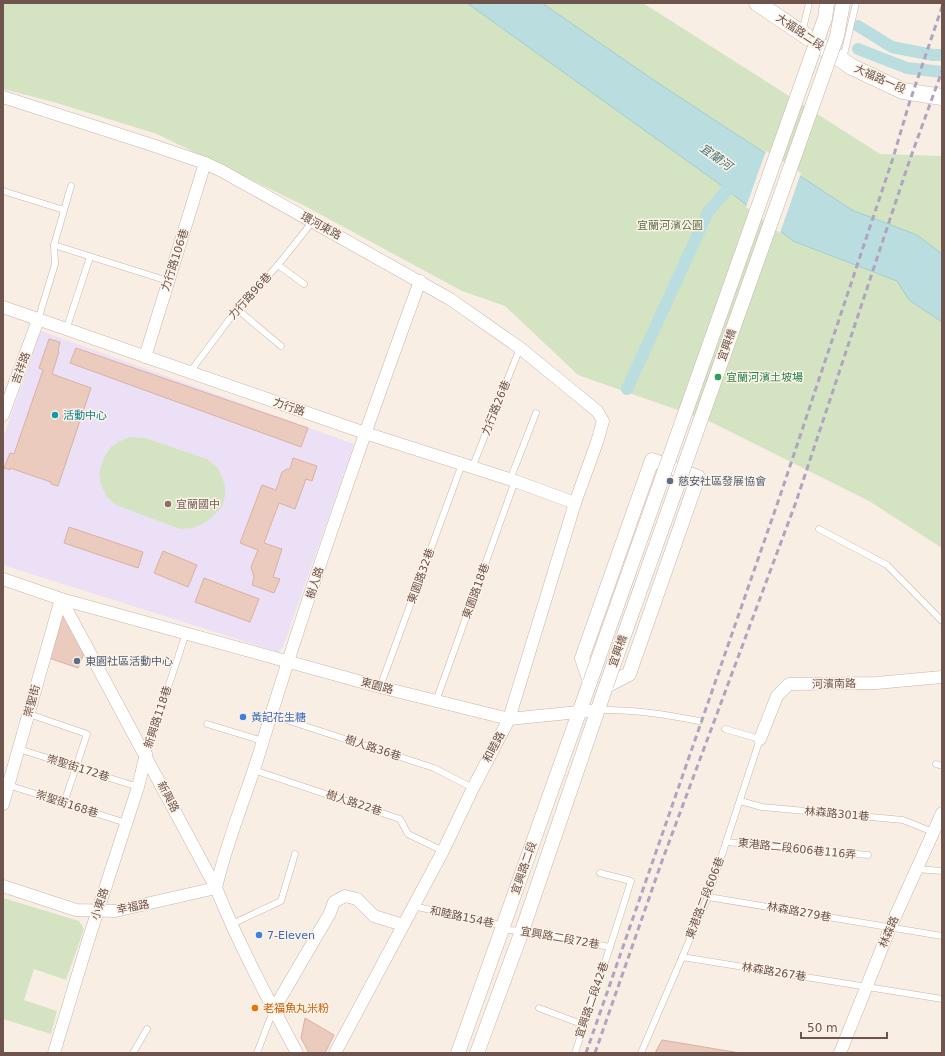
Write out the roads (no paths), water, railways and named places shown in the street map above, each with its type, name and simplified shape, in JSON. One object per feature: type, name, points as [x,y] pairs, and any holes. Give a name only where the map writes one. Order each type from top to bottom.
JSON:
[{"type":"main road","name":"大福路二段","points":[[757,3],[843,61]]},
{"type":"main road","name":"大福路一段","points":[[843,61],[852,67],[902,91],[942,97]]},
{"type":"street","name":"宜興橋","points":[[590,682],[822,25],[827,3]]},
{"type":"street","name":"宜興橋","points":[[606,686],[822,80],[837,36],[843,3]]},
{"type":"street","name":"環河東路","points":[[3,97],[206,164],[222,171],[450,299],[520,348],[597,411],[603,421]]},
{"type":"street","name":"力行路106巷","points":[[145,356],[206,164]]},
{"type":"street","name":"樹人路","points":[[216,888],[222,864],[254,770],[288,662],[365,433],[420,281]]},
{"type":"street","name":"力行路","points":[[3,307],[365,433],[513,480],[575,503]]},
{"type":"street","name":"吉祥路","points":[[3,415],[38,320]]},
{"type":"street","name":"和睦路","points":[[334,1053],[443,851],[473,788],[509,719],[575,503],[603,421]]},
{"type":"street","points":[[590,682],[582,658],[652,460],[698,477],[629,674],[606,686]]},
{"type":"street","points":[[644,483],[691,499]]},
{"type":"street","points":[[3,579],[61,599]]},
{"type":"street","name":"東園路","points":[[61,599],[380,687],[509,719],[598,710]]},
{"type":"street","name":"崇聖街","points":[[3,804],[61,599]]},
{"type":"street","name":"新興路","points":[[61,599],[146,754],[216,888],[274,1010],[298,1053]]},
{"type":"street","name":"河濱南路","points":[[760,739],[777,696],[789,684],[876,684],[942,677]]},
{"type":"street","name":"宜興路二段","points":[[477,1053],[512,929],[579,711],[590,682]]},
{"type":"street","name":"宜興路二段","points":[[458,1053],[512,929],[606,686]]},
{"type":"street","name":"小東路","points":[[54,1053],[138,787],[146,754]]},
{"type":"street","name":"林森路","points":[[840,1053],[890,928],[942,813]]},
{"type":"street","name":"幸福路","points":[[3,886],[76,910],[98,911],[115,911],[216,888]]},
{"type":"street","points":[[274,1010],[330,913],[334,902],[340,898],[344,896],[357,899],[374,916],[402,926]]},
{"type":"lane","points":[[802,33],[809,3]]},
{"type":"lane","points":[[843,61],[856,3]]},
{"type":"lane","points":[[38,320],[55,264],[54,245],[71,186]]},
{"type":"lane","points":[[3,191],[64,210]]},
{"type":"lane","name":"力行路96巷","points":[[190,372],[237,309],[278,266],[313,222]]},
{"type":"lane","points":[[54,245],[168,281]]},
{"type":"lane","points":[[66,330],[90,257]]},
{"type":"lane","points":[[278,266],[304,284]]},
{"type":"lane","points":[[237,309],[281,346]]},
{"type":"lane","name":"力行路26巷","points":[[467,466],[520,348]]},
{"type":"lane","name":"東園路18巷","points":[[436,701],[536,413]]},
{"type":"lane","name":"東園路32巷","points":[[380,687],[467,466]]},
{"type":"lane","points":[[819,528],[888,565],[942,621]]},
{"type":"lane","name":"新興路118巷","points":[[146,754],[186,633]]},
{"type":"lane","name":"東園路","points":[[598,710],[621,709],[666,714],[699,721]]},
{"type":"lane","points":[[28,714],[87,734],[64,803]]},
{"type":"lane","name":"樹人路36巷","points":[[271,715],[434,768],[473,788]]},
{"type":"lane","points":[[207,724],[263,741]]},
{"type":"lane","points":[[725,729],[760,739]]},
{"type":"lane","name":"東港路二段606巷","points":[[641,1053],[708,897],[760,739]]},
{"type":"lane","name":"崇聖街172巷","points":[[19,749],[138,787]]},
{"type":"lane","name":"樹人路22巷","points":[[254,770],[400,819],[408,834],[443,851]]},
{"type":"lane","name":"崇聖街168巷","points":[[8,786],[126,823]]},
{"type":"lane","name":"林森路301巷","points":[[740,801],[762,807],[903,820],[933,832]]},
{"type":"lane","name":"東港路二段606巷116弄","points":[[726,842],[868,856]]},
{"type":"lane","points":[[232,924],[281,901],[295,854]]},
{"type":"lane","points":[[916,869],[942,871]]},
{"type":"lane","name":"宜興路二段42巷","points":[[574,1053],[631,880],[600,874]]},
{"type":"lane","name":"林森路279巷","points":[[708,897],[942,936]]},
{"type":"lane","name":"和睦路154巷","points":[[413,906],[512,929]]},
{"type":"lane","name":"宜興路二段72巷","points":[[512,929],[610,947]]},
{"type":"lane","name":"林森路267巷","points":[[682,957],[942,999]]},
{"type":"lane","points":[[539,1008],[584,1025]]},
{"type":"lane","points":[[257,1053],[274,1010]]},
{"type":"lane","points":[[133,1053],[147,1029]]},
{"type":"water","name":"宜蘭河","points":[[467,3],[542,3],[655,81],[852,210],[917,235],[942,254],[942,322],[909,300],[897,281],[793,241],[718,183]]},
{"type":"waterway","points":[[858,26],[892,47],[933,55],[942,55]]},
{"type":"waterway","points":[[858,49],[907,68],[942,72]]},
{"type":"waterway","points":[[627,389],[708,212],[738,177]]},
{"type":"railway","points":[[586,1053],[780,496],[942,7]]},
{"type":"railway","points":[[595,1053],[662,861],[796,502],[909,162],[942,71]]},
{"type":"place","name":"宜蘭河濱土坡場","points":[[718,377]]},
{"type":"place","name":"活動中心","points":[[55,415]]},
{"type":"place","name":"慈安社區發展協會","points":[[670,481]]},
{"type":"place","name":"宜蘭國中","points":[[168,504]]},
{"type":"place","name":"東園社區活動中心","points":[[77,661]]},
{"type":"place","name":"黃記花生糖","points":[[243,717]]},
{"type":"place","name":"7-Eleven","points":[[259,935]]},
{"type":"place","name":"老福魚丸米粉","points":[[255,1008]]},
{"type":"park label","name":"宜蘭河濱公園","points":[[670,225]]}]
